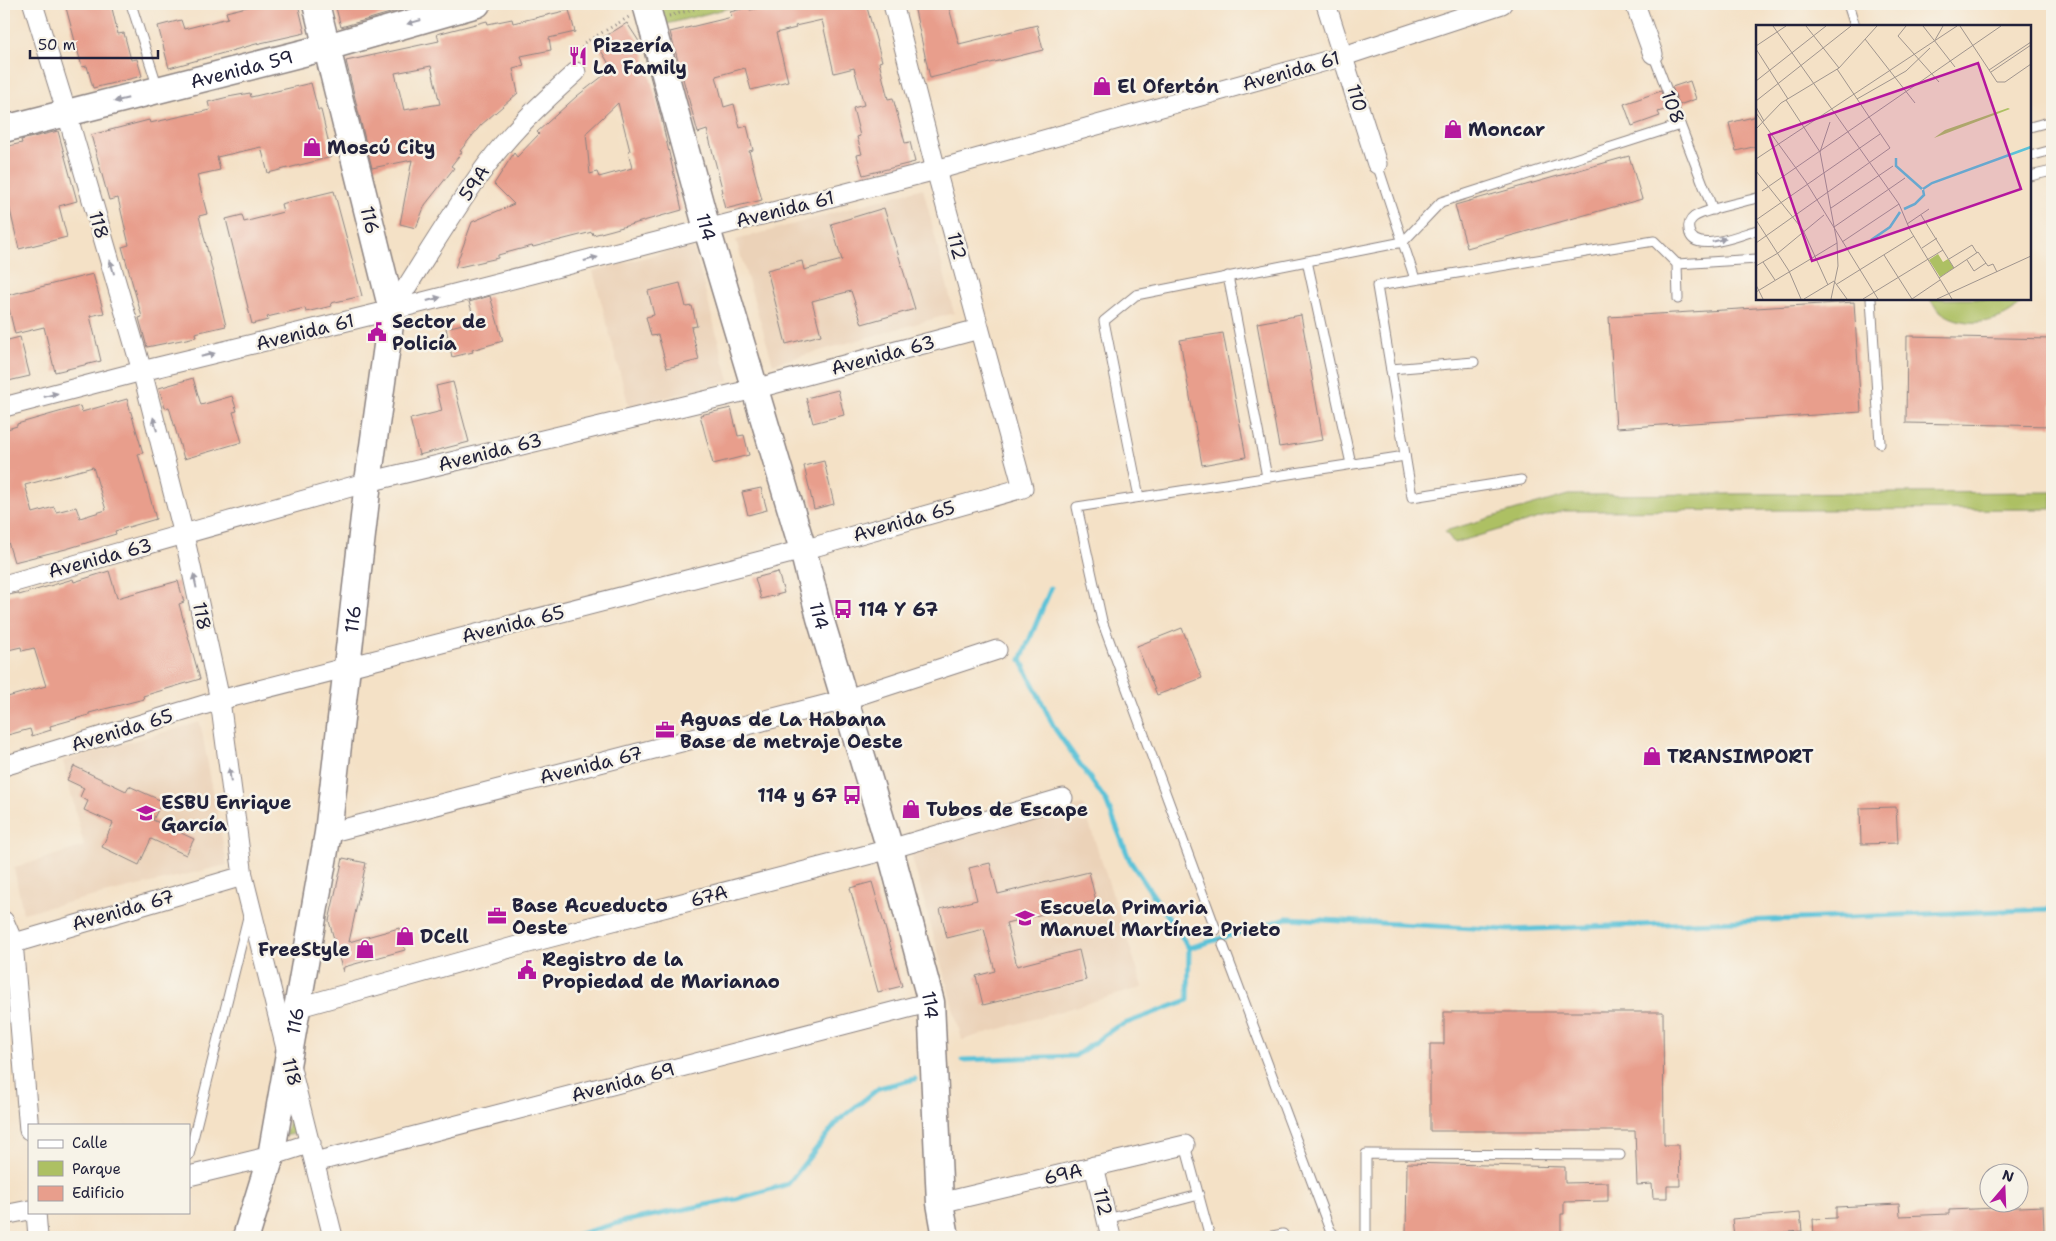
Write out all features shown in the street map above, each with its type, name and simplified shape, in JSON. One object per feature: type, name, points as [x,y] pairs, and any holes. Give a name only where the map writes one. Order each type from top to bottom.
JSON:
[{"type":"street","name":"118","points":[[33,4],[142,372],[184,535],[220,700],[243,876],[333,1237]]},
{"type":"street","name":"116","points":[[246,1237],[271,1156],[328,833],[368,482],[392,310],[316,4]]},
{"type":"street","name":"Avenida 59","points":[[4,129],[327,47],[478,4]]},
{"type":"street","name":"112","points":[[893,4],[979,329],[1024,488]]},
{"type":"street","name":"110","points":[[1326,4],[1377,164]]},
{"type":"street","name":"Avenida 61","points":[[4,408],[936,170],[1344,56],[1502,4]]},
{"type":"street","name":"108","points":[[1635,4],[1653,54]]},
{"type":"street","name":"114","points":[[648,10],[707,229],[803,550],[820,618],[844,700],[890,849],[931,1002],[940,1203],[946,1237]]},
{"type":"street","name":"59A","points":[[392,310],[486,165],[539,106],[576,72]]},
{"type":"street","name":"Avenida 63","points":[[4,585],[368,482],[754,389],[979,329]]},
{"type":"street","name":"Avenida 65","points":[[4,766],[220,700],[803,550],[1024,488]]},
{"type":"street","name":"Avenida 67","points":[[328,833],[844,700],[997,650]]},
{"type":"street","name":"67A","points":[[296,1008],[517,946],[890,849],[1063,798]]},
{"type":"street","name":"Avenida 67","points":[[8,944],[243,876]]},
{"type":"street","points":[[4,921],[28,1124]]},
{"type":"street","name":"Avenida 69","points":[[315,1162],[931,1002]]},
{"type":"street","points":[[190,1176],[271,1156],[311,1143]]},
{"type":"street","name":"69A","points":[[940,1203],[1185,1145]]},
{"type":"street","name":"112","points":[[1094,1166],[1111,1237]]},
{"type":"street","points":[[4,1216],[28,1210]]},
{"type":"street","points":[[36,1214],[38,1237]]},
{"type":"lane","points":[[131,4],[159,90]]},
{"type":"lane","points":[[1848,4],[1855,25]]},
{"type":"lane","name":"108","points":[[1653,54],[1713,210]]},
{"type":"lane","points":[[2031,127],[2052,121]]},
{"type":"lane","points":[[1139,497],[1104,321],[1136,295],[1403,242],[1441,202],[1680,125]]},
{"type":"lane","points":[[2031,156],[2052,150]]},
{"type":"lane","points":[[1377,164],[1415,279]]},
{"type":"lane","points":[[2031,176],[2052,170]]},
{"type":"lane","points":[[1756,198],[1695,216],[1689,223],[1689,233],[1698,243],[1708,243],[1756,230]]},
{"type":"lane","points":[[1521,480],[1412,498],[1377,286],[1654,241],[1677,264],[1678,299]]},
{"type":"lane","points":[[1677,264],[1756,259]]},
{"type":"lane","points":[[1307,261],[1352,464]]},
{"type":"lane","points":[[1228,276],[1267,477]]},
{"type":"lane","points":[[1871,300],[1880,442]]},
{"type":"lane","points":[[1391,369],[1474,362]]},
{"type":"lane","points":[[1216,930],[1102,621],[1078,507],[1405,456]]},
{"type":"lane","points":[[190,1151],[251,907]]},
{"type":"lane","points":[[1222,945],[1330,1230],[1336,1237]]},
{"type":"lane","points":[[1185,1145],[1210,1237]]},
{"type":"lane","points":[[1366,1237],[1366,1154],[1620,1156]]},
{"type":"lane","points":[[1107,1219],[1199,1195]]},
{"type":"lane","points":[[1267,1237],[1283,1234]]},
{"type":"path","points":[[576,72],[584,43],[648,10],[712,4]]},
{"type":"shaded area","points":[[923,188],[954,313],[773,364],[736,240]]},
{"type":"shaded area","points":[[693,245],[729,381],[629,407],[593,271]]},
{"type":"shaded area","name":"ESBU Enrique García","points":[[200,722],[227,865],[23,913],[14,868],[84,846],[63,761]]},
{"type":"shaded area","name":"Escuela Primaria Manuel Martínez Prieto","points":[[1083,805],[1143,987],[962,1040],[910,850]]},
{"type":"green space","points":[[658,4],[744,4],[663,25]]},
{"type":"green space","points":[[1931,300],[2023,300],[2015,309],[2004,316],[1977,322],[1963,321],[1950,317],[1938,310]]},
{"type":"green space","points":[[2052,492],[2052,509],[1563,511],[1454,543],[1445,531],[1568,495]]},
{"type":"green space","points":[[297,1091],[305,1130],[285,1136]]},
{"type":"building","points":[[65,4],[111,4],[118,34],[124,33],[131,60],[137,59],[142,76],[93,88],[87,66],[82,67]]},
{"type":"building","points":[[259,4],[298,4],[305,33],[256,44],[169,68],[158,26],[181,20],[184,29],[228,18],[226,12]]},
{"type":"building","points":[[335,4],[418,4],[418,5],[341,27]]},
{"type":"building","points":[[776,4],[866,4],[882,61],[879,62],[888,99],[893,98],[905,143],[910,142],[915,162],[863,175],[857,155],[862,154],[857,137],[860,136],[853,108],[864,105],[854,68],[834,73],[822,20],[795,26],[796,28],[776,33],[788,81],[751,90],[745,68],[716,76],[724,107],[734,104],[740,128],[747,126],[753,150],[749,151],[762,200],[725,209],[721,192],[723,192],[707,130],[698,133],[670,32],[732,17],[730,12],[749,7],[750,10]]},
{"type":"building","points":[[948,4],[959,44],[1037,25],[1043,50],[930,78],[914,6]]},
{"type":"building","points":[[569,10],[575,32],[549,38],[551,50],[521,56],[524,66],[513,69],[518,93],[481,125],[460,151],[462,152],[451,166],[454,168],[425,205],[416,228],[400,224],[412,160],[372,168],[346,61],[439,41],[437,34],[487,21],[488,24],[512,19],[513,23]],"holes":[[[431,66],[440,104],[404,110],[395,73]]]},
{"type":"building","points":[[627,23],[642,46],[661,117],[682,210],[593,235],[592,232],[532,246],[498,255],[498,258],[455,268],[472,222],[514,204],[494,184],[514,153],[517,157],[539,134],[537,132],[577,96],[612,69],[596,42]],"holes":[[[618,103],[630,151],[628,152],[632,168],[599,177],[597,172],[590,174],[586,133]]]},
{"type":"building","points":[[1690,81],[1696,99],[1679,105],[1672,87]]},
{"type":"building","points":[[311,83],[318,110],[321,110],[332,157],[268,173],[261,147],[217,157],[220,170],[197,175],[207,214],[199,216],[226,326],[195,333],[196,337],[147,347],[139,318],[142,317],[122,247],[129,245],[118,198],[109,200],[91,135],[149,120],[150,123],[210,110],[208,102],[228,97],[250,93],[251,97]]},
{"type":"building","points":[[1661,91],[1667,109],[1658,112],[1660,116],[1632,126],[1624,104]]},
{"type":"building","points":[[1756,116],[1756,146],[1736,151],[1729,123]]},
{"type":"building","points":[[58,131],[77,201],[59,206],[67,237],[19,249],[4,184],[4,147],[22,143],[21,140]]},
{"type":"building","points":[[1629,156],[1642,199],[1467,248],[1455,205]]},
{"type":"building","points":[[334,191],[362,296],[331,303],[332,306],[306,312],[305,308],[267,317],[268,320],[252,324],[226,219],[242,215],[244,222],[283,212],[281,204]]},
{"type":"building","points":[[884,208],[915,309],[862,324],[851,291],[812,301],[821,335],[786,344],[767,270],[802,261],[804,270],[842,260],[831,224]]},
{"type":"building","points":[[93,274],[104,313],[90,316],[101,361],[55,372],[44,327],[15,334],[9,309],[4,310],[4,296]]},
{"type":"building","points":[[680,283],[686,307],[692,306],[697,326],[691,327],[699,360],[667,368],[658,335],[651,336],[646,317],[654,315],[648,291]]},
{"type":"building","points":[[490,296],[503,341],[472,350],[473,352],[452,357],[446,328],[475,321],[469,302]]},
{"type":"building","points":[[1854,302],[1861,412],[1616,428],[1609,317]]},
{"type":"building","points":[[1301,315],[1323,440],[1279,447],[1257,323]]},
{"type":"building","points":[[1223,333],[1246,457],[1202,465],[1180,340]]},
{"type":"building","points":[[1907,336],[2052,339],[2052,426],[1906,423]]},
{"type":"building","points":[[20,337],[30,376],[4,382],[4,341]]},
{"type":"building","points":[[193,378],[201,405],[232,396],[237,411],[233,412],[242,442],[184,459],[169,407],[165,408],[159,388]]},
{"type":"building","points":[[453,382],[469,442],[419,455],[410,419],[442,411],[436,386]]},
{"type":"building","points":[[838,390],[844,415],[813,423],[806,398]]},
{"type":"building","points":[[127,399],[143,453],[138,454],[156,519],[115,531],[116,534],[14,562],[4,529],[4,430],[17,426],[17,424],[80,406],[82,412]],"holes":[[[93,467],[106,510],[80,518],[76,507],[56,512],[54,507],[33,513],[25,485]]]},
{"type":"building","points":[[731,408],[738,436],[744,435],[749,455],[713,464],[700,415]]},
{"type":"building","points":[[824,461],[834,504],[814,509],[804,466]]},
{"type":"building","points":[[761,488],[767,510],[748,515],[742,492]]},
{"type":"building","points":[[109,571],[117,598],[178,581],[184,602],[179,604],[200,679],[143,696],[144,699],[89,713],[89,715],[50,726],[51,730],[32,736],[30,729],[4,736],[4,698],[46,686],[34,648],[22,651],[21,647],[4,651],[4,596],[18,593],[19,595],[73,579],[74,582]]},
{"type":"building","points":[[778,572],[784,593],[761,599],[755,578]]},
{"type":"building","points":[[1182,628],[1202,678],[1157,695],[1137,646]]},
{"type":"building","points":[[74,766],[126,791],[129,786],[162,801],[153,820],[194,839],[186,855],[151,839],[139,865],[102,847],[113,823],[84,810],[88,801],[80,797],[84,788],[67,780]]},
{"type":"building","points":[[1896,807],[1898,843],[1861,844],[1860,808]]},
{"type":"building","points":[[343,858],[366,863],[349,942],[399,928],[405,950],[344,967],[343,972],[329,921]]},
{"type":"building","points":[[990,863],[998,894],[1089,872],[1096,901],[1006,923],[1017,966],[1079,950],[1086,980],[983,1005],[976,976],[995,971],[984,929],[947,938],[940,909],[977,900],[969,868]]},
{"type":"building","points":[[872,882],[902,986],[878,992],[850,888]]},
{"type":"building","points":[[1444,1012],[1663,1012],[1664,1145],[1679,1145],[1680,1186],[1667,1186],[1667,1198],[1653,1198],[1652,1184],[1637,1185],[1635,1131],[1430,1131],[1430,1044],[1444,1044]]},
{"type":"building","points":[[1407,1163],[1565,1167],[1565,1183],[1608,1182],[1608,1201],[1564,1202],[1564,1214],[1561,1214],[1561,1237],[1406,1237]]},
{"type":"building","points":[[1899,1204],[1900,1216],[1949,1214],[1949,1210],[1978,1209],[1978,1214],[2028,1214],[2028,1207],[2043,1206],[2044,1231],[2025,1232],[2025,1237],[1814,1237],[1813,1219],[1836,1218],[1836,1207]]},
{"type":"building","points":[[1800,1213],[1802,1231],[1734,1236],[1732,1219]]},
{"type":"waterway","points":[[962,1060],[1075,1056],[1116,1027],[1188,1000],[1189,948],[1130,861],[1106,801],[1055,729],[1021,660],[1051,588]]},
{"type":"waterway","points":[[1189,948],[1287,918],[1509,930],[2052,909]]},
{"type":"waterway","points":[[576,1235],[625,1221],[736,1199],[788,1184],[839,1120],[879,1088],[915,1079]]},
{"type":"place","name":"Pizzería La Family","points":[[578,56]]},
{"type":"place","name":"El Ofertón","points":[[1102,86]]},
{"type":"place","name":"Moncar","points":[[1453,129]]},
{"type":"place","name":"Moscú City","points":[[312,147]]},
{"type":"place","name":"Sector de Policía","points":[[377,332]]},
{"type":"place","name":"114 Y 67","points":[[843,609]]},
{"type":"place","name":"Aguas de La Habana Base de metraje Oeste","points":[[665,730]]},
{"type":"place","name":"TRANSIMPORT","points":[[1652,756]]},
{"type":"place","name":"114 y 67","points":[[852,795]]},
{"type":"place","name":"Tubos de Escape","points":[[911,809]]},
{"type":"place","name":"ESBU Enrique García","points":[[146,813]]},
{"type":"place","name":"Base Acueducto Oeste","points":[[497,916]]},
{"type":"place","name":"Escuela Primaria Manuel Martínez Prieto","points":[[1025,918]]},
{"type":"place","name":"DCell","points":[[405,936]]},
{"type":"place","name":"FreeStyle","points":[[365,949]]},
{"type":"place","name":"Registro de la Propiedad de Marianao","points":[[527,970]]}]
